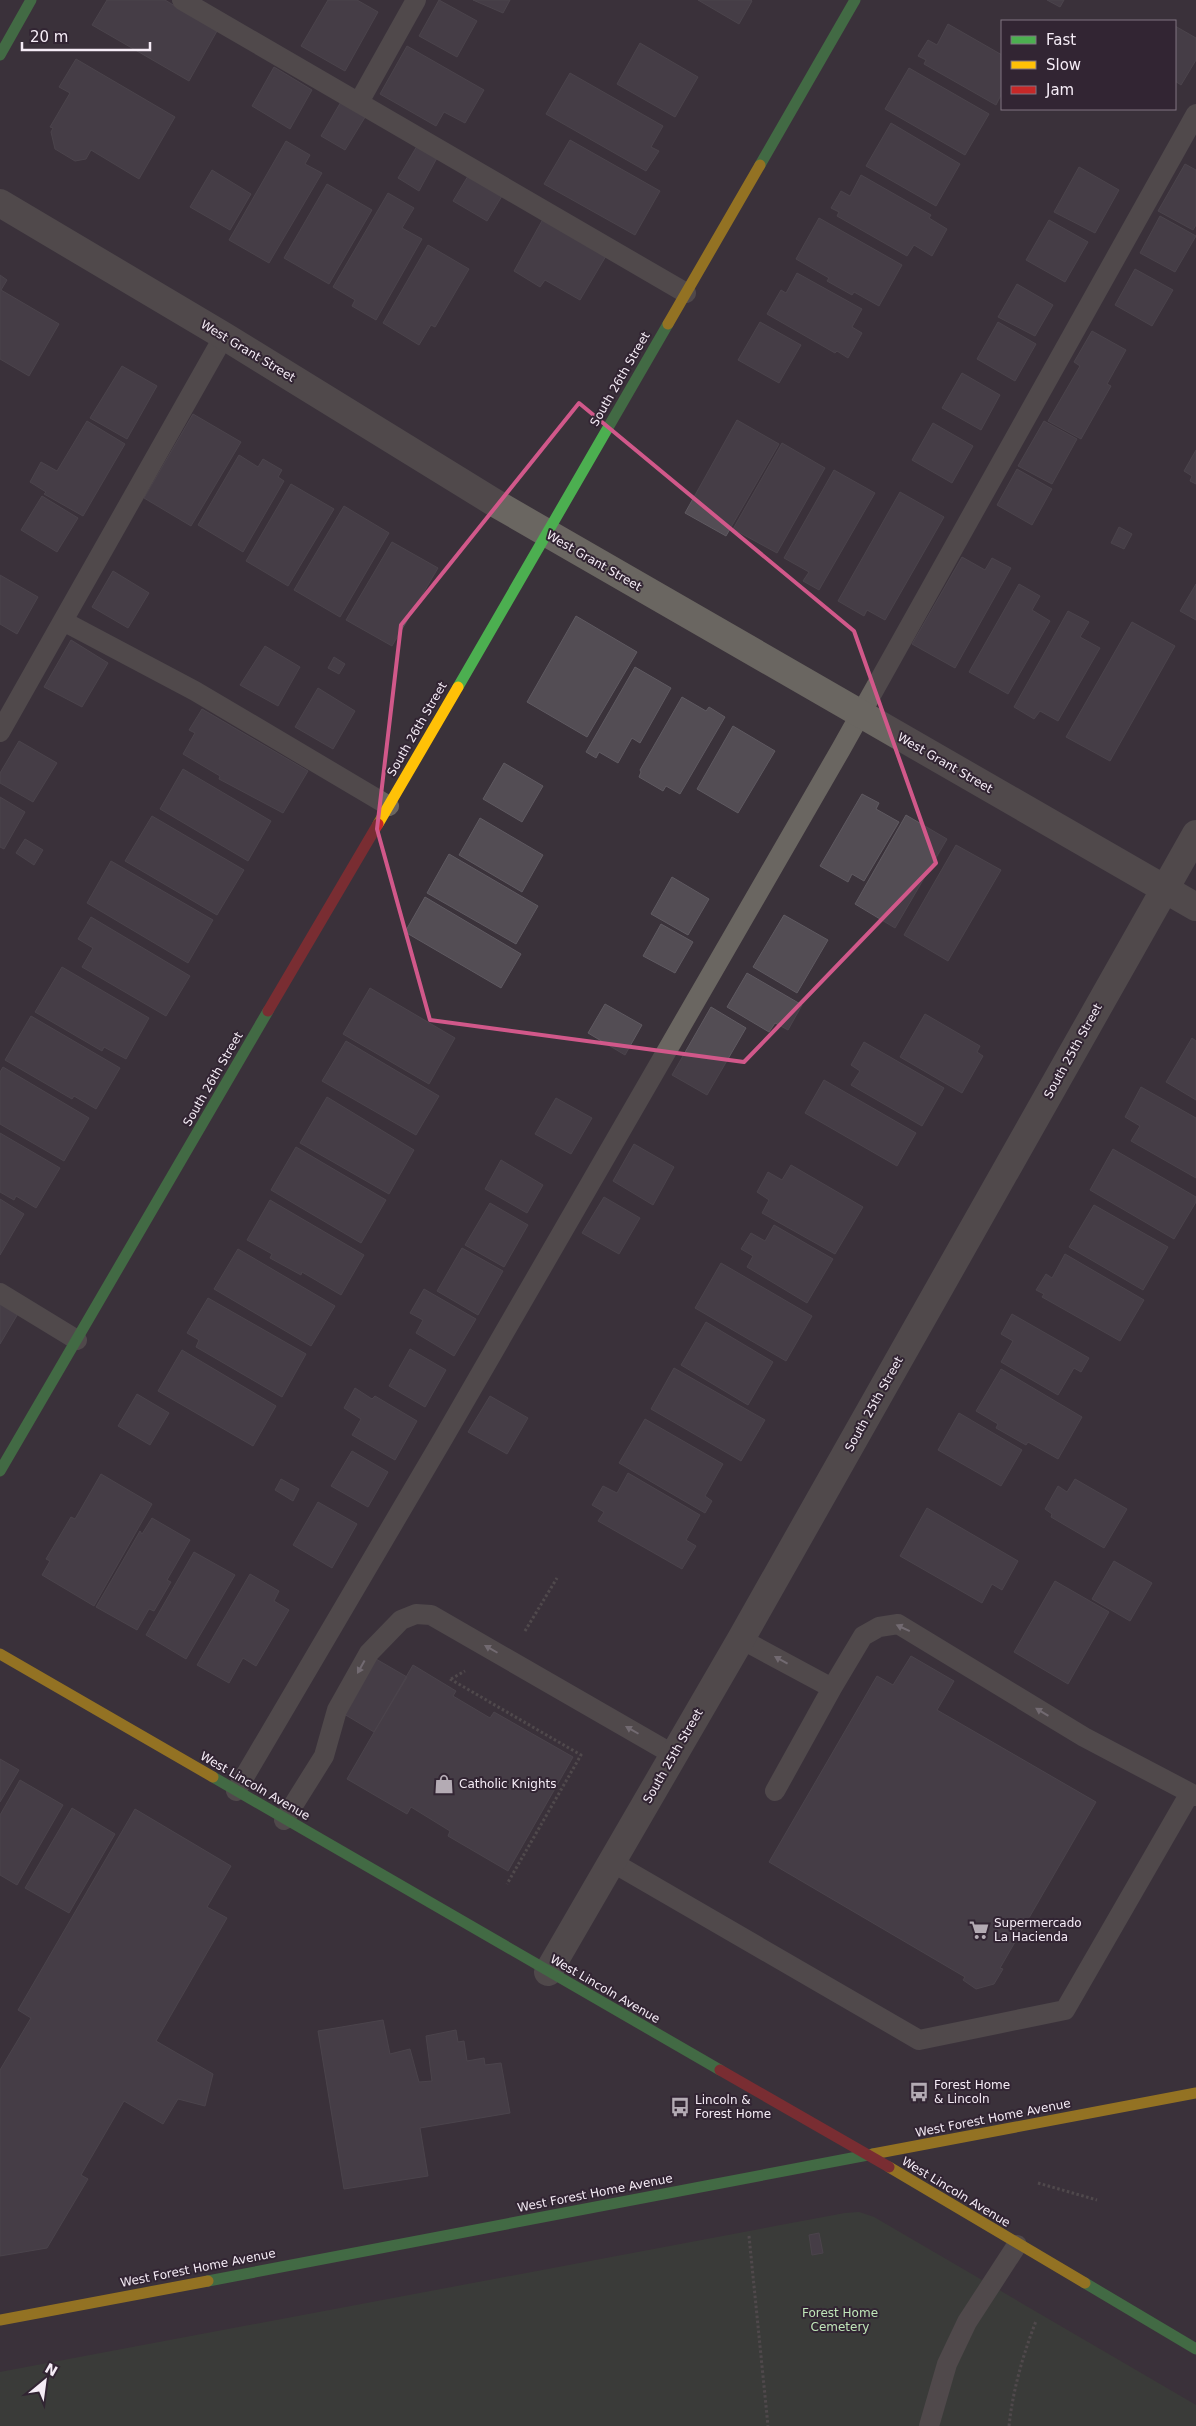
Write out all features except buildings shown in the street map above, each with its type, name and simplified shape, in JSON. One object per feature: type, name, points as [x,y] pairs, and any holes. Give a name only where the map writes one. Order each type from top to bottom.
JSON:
[{"type":"main road","points":[[0,55],[31,0]]},
{"type":"main road","name":"South 26th Street","points":[[0,1471],[389,806],[855,0]]},
{"type":"main road","name":"West Lincoln Avenue","points":[[0,1654],[284,1820],[868,2155],[1196,2350]]},
{"type":"main road","name":"West Forest Home Avenue","points":[[0,2320],[1196,2093]]},
{"type":"street","name":"West Grant Street","points":[[0,203],[224,336],[547,534],[1196,907]]},
{"type":"street","name":"South 25th Street","points":[[548,1972],[741,1639],[1196,834]]},
{"type":"lane","points":[[182,0],[686,294]]},
{"type":"lane","points":[[359,102],[416,0]]},
{"type":"lane","points":[[236,1791],[444,1437],[860,715],[1196,114]]},
{"type":"lane","points":[[0,732],[224,336]]},
{"type":"lane","points":[[62,621],[195,691],[389,806]]},
{"type":"lane","points":[[0,1293],[77,1340]]},
{"type":"lane","points":[[284,1820],[324,1756],[337,1710],[369,1653],[401,1620],[416,1614],[431,1616],[674,1755]]},
{"type":"lane","points":[[612,1862],[919,2040],[1065,2010],[1193,1794],[1084,1737],[898,1624],[879,1627],[863,1636],[775,1791]]},
{"type":"lane","points":[[741,1639],[832,1688]]},
{"type":"lane","points":[[929,2426],[947,2364],[968,2322],[1018,2244]]},
{"type":"path","points":[[530,1623],[557,1578]]},
{"type":"path","points":[[450,1680],[581,1755],[507,1884]]},
{"type":"path","points":[[1038,2183],[1097,2200]]},
{"type":"path","points":[[749,2236],[768,2426]]},
{"type":"path","points":[[1009,2426],[1011,2407],[1024,2352],[1036,2320]]},
{"type":"highlighted area","points":[[579,403],[854,631],[936,863],[744,1062],[430,1020],[377,829],[401,625]]},
{"type":"green space","name":"Forest Home Cemetery","points":[[859,2212],[874,2217],[1196,2405],[1196,2426],[0,2426],[0,2372],[845,2213]]},
{"type":"traffic: fast","points":[[0,55],[31,0]]},
{"type":"traffic: fast","points":[[760,165],[855,0]]},
{"type":"traffic: fast","points":[[458,687],[668,324]]},
{"type":"traffic: fast","points":[[0,1471],[268,1011]]},
{"type":"traffic: fast","points":[[213,1777],[720,2070]]},
{"type":"traffic: fast","points":[[208,2281],[873,2154]]},
{"type":"traffic: fast","points":[[1085,2283],[1196,2349]]},
{"type":"traffic: slow","points":[[668,324],[760,165]]},
{"type":"traffic: slow","points":[[378,824],[458,687]]},
{"type":"traffic: slow","points":[[0,1654],[213,1777]]},
{"type":"traffic: slow","points":[[873,2154],[1196,2093]]},
{"type":"traffic: slow","points":[[889,2167],[1085,2283]]},
{"type":"traffic: slow","points":[[0,2320],[208,2281]]},
{"type":"traffic: jam","points":[[268,1011],[378,824]]},
{"type":"traffic: jam","points":[[720,2070],[889,2167]]},
{"type":"place","name":"Catholic Knights","points":[[444,1784]]},
{"type":"place","name":"Supermercado La Hacienda","points":[[979,1930]]},
{"type":"place","name":"Forest Home & Lincoln","points":[[919,2092]]},
{"type":"place","name":"Lincoln & Forest Home","points":[[680,2107]]}]
